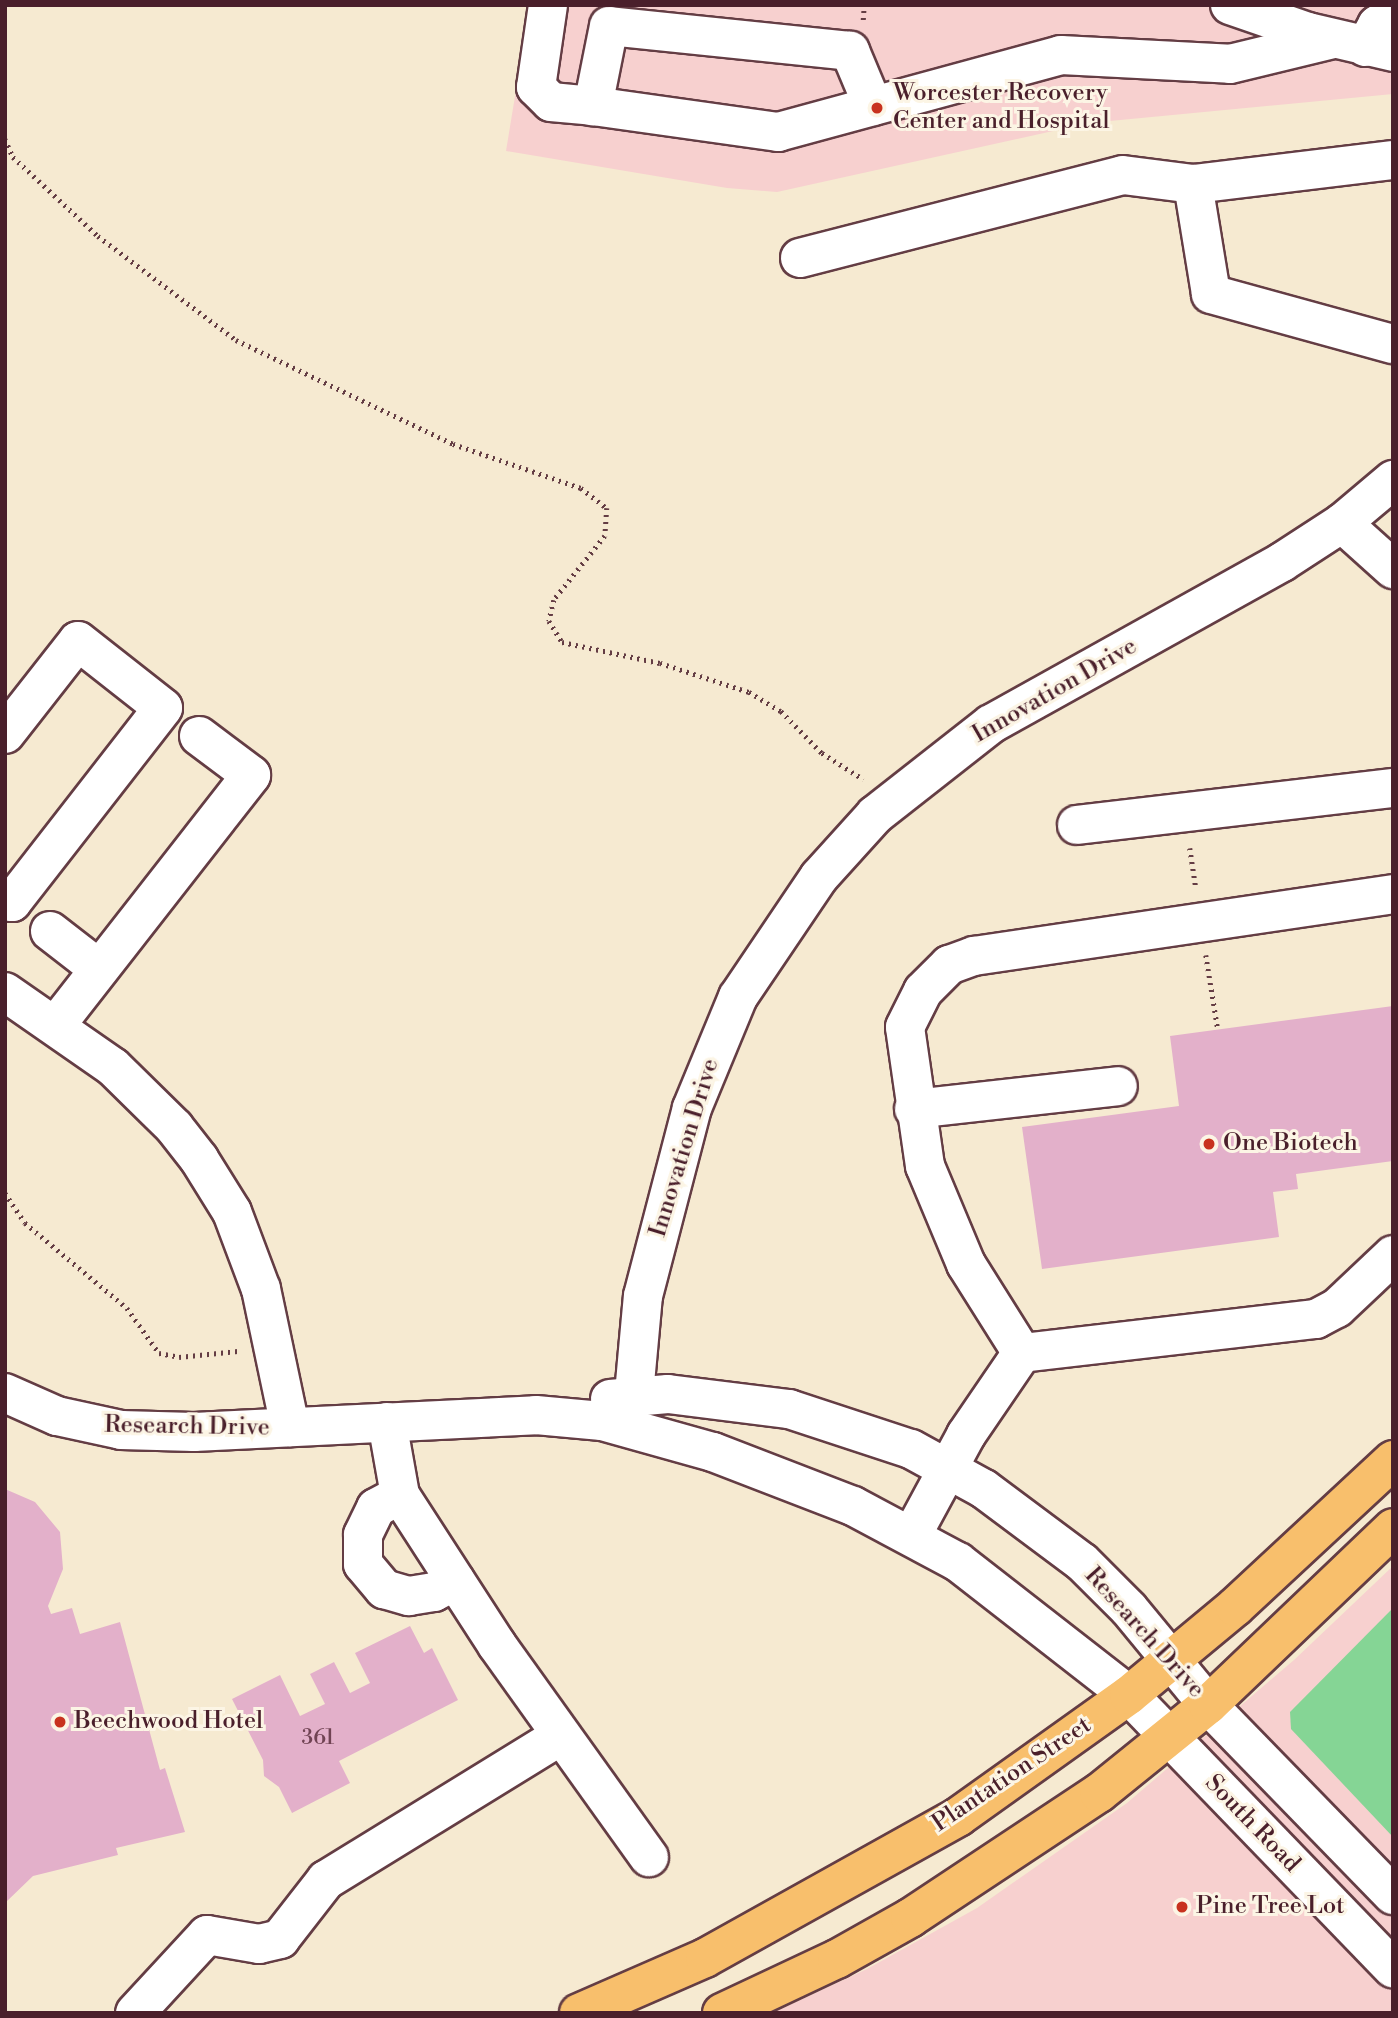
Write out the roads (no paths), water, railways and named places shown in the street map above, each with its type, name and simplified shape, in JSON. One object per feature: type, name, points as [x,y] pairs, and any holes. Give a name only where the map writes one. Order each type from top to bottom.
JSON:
[{"type":"main road","name":"Plantation Street","points":[[579,2013],[705,1958],[958,1817],[1129,1695],[1235,1606],[1393,1460]]},
{"type":"main road","points":[[722,2013],[837,1959],[910,1919],[1079,1807],[1170,1739],[1393,1528]]},
{"type":"street","points":[[548,5],[536,87],[551,102],[778,132],[1061,55],[1230,64],[1363,46],[1377,25],[1393,15]]},
{"type":"street","points":[[1230,5],[1363,46]]},
{"type":"street","points":[[593,106],[610,26],[850,51],[873,106]]},
{"type":"street","points":[[800,258],[1123,175],[1193,184],[1392,160]]},
{"type":"street","points":[[1193,184],[1210,293],[1393,344]]},
{"type":"street","name":"Innovation Drive","points":[[634,1394],[643,1296],[692,1108],[721,1033],[755,967],[794,910],[846,845],[891,801],[991,724],[1282,562],[1342,523],[1393,480]]},
{"type":"street","points":[[1342,523],[1393,569]]},
{"type":"street","points":[[5,734],[78,641],[163,708],[12,902],[5,897]]},
{"type":"street","points":[[57,1025],[251,775],[199,736]]},
{"type":"street","points":[[1077,825],[1393,788]]},
{"type":"street","points":[[1022,1353],[989,1306],[944,1217],[925,1166],[914,1109],[905,1027],[923,991],[949,965],[1020,948],[1393,894]]},
{"type":"street","points":[[50,931],[99,969]]},
{"type":"street","name":"Research Drive","points":[[5,992],[57,1025],[113,1067],[174,1128],[232,1212],[264,1300],[290,1427]]},
{"type":"street","points":[[914,1109],[1118,1086]]},
{"type":"street","points":[[1022,1353],[1316,1319],[1337,1308],[1393,1255]]},
{"type":"street","points":[[912,1535],[948,1467],[1022,1353]]},
{"type":"street","name":"Research Drive","points":[[5,1393],[57,1416],[121,1430],[290,1427],[536,1415],[602,1421],[680,1440],[853,1506],[912,1535],[990,1584],[1129,1695],[1170,1739]]},
{"type":"street","name":"Research Drive","points":[[536,1415],[634,1394],[702,1396],[789,1409],[871,1433],[948,1467],[1019,1513],[1082,1562],[1129,1609],[1169,1661],[1208,1705]]},
{"type":"street","points":[[387,1422],[400,1495],[560,1736],[649,1857]]},
{"type":"street","points":[[400,1495],[376,1508],[363,1535],[363,1564],[384,1588],[408,1596],[434,1592],[456,1581]]},
{"type":"street","points":[[1208,1705],[1393,1895]]},
{"type":"street","points":[[135,2013],[207,1935],[259,1944],[280,1939],[326,1880],[560,1736]]},
{"type":"street","name":"South Road","points":[[1170,1739],[1393,1968]]},
{"type":"place","name":"Worcester Recovery Center and Hospital","points":[[877,108]]},
{"type":"place","name":"One Biotech","points":[[1209,1144]]},
{"type":"place","name":"Beechwood Hotel","points":[[60,1722]]},
{"type":"place","name":"Pine Tree Lot","points":[[1182,1907]]}]
